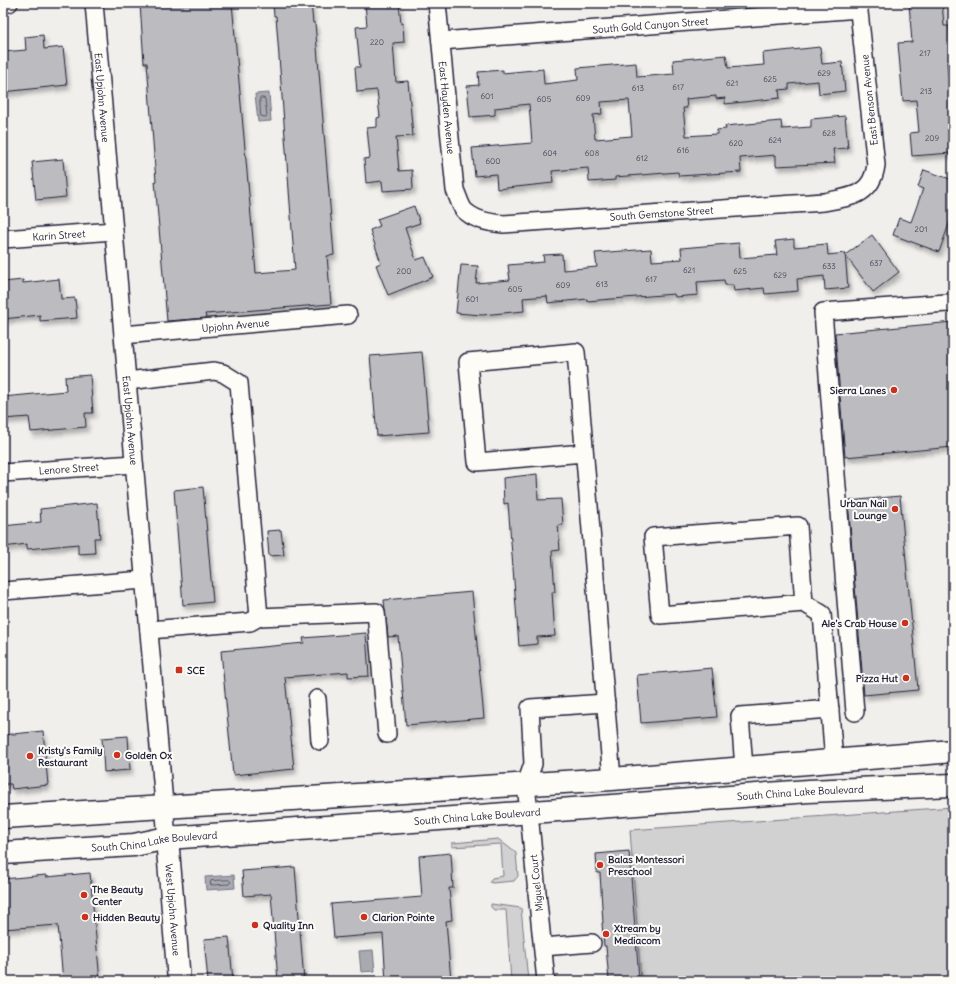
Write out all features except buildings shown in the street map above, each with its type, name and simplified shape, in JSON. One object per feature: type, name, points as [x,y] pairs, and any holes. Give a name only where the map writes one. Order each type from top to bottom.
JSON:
[{"type":"main road","points":[[3,818],[164,806],[612,779],[953,751]]},
{"type":"main road","name":"South China Lake Boulevard","points":[[3,853],[134,845],[167,838],[808,791],[953,784]]},
{"type":"main road","name":"West Upjohn Avenue","points":[[167,838],[179,981]]},
{"type":"street","points":[[3,4],[9,3]]},
{"type":"street","name":"East Upjohn Avenue","points":[[94,3],[167,838]]},
{"type":"street","name":"East Hayden Avenue","points":[[438,3],[455,190],[464,210]]},
{"type":"street","name":"South Gold Canyon Street","points":[[441,41],[859,6]]},
{"type":"street","name":"East Benson Avenue","points":[[859,6],[876,165],[874,176],[868,186],[861,192]]},
{"type":"street","name":"South Gemstone Street","points":[[464,210],[489,222],[503,224],[824,202],[851,197],[861,192]]},
{"type":"street","name":"Karin Street","points":[[3,239],[114,231]]},
{"type":"street","points":[[855,712],[823,312],[947,303],[953,304]]},
{"type":"street","name":"Upjohn Avenue","points":[[123,335],[348,316]]},
{"type":"street","points":[[584,453],[477,462],[468,362],[576,352],[612,779]]},
{"type":"street","points":[[127,381],[214,371],[223,373],[239,383],[259,618]]},
{"type":"street","name":"Lenore Street","points":[[3,473],[134,464]]},
{"type":"street","points":[[804,603],[798,526],[653,537],[660,615],[804,603],[822,614],[834,760]]},
{"type":"street","points":[[3,591],[144,580]]},
{"type":"street","points":[[148,630],[250,622],[259,618],[376,612],[387,734]]},
{"type":"street","points":[[317,699],[320,741]]},
{"type":"street","points":[[526,784],[533,764],[530,708],[606,703]]},
{"type":"street","points":[[744,768],[740,716],[830,709]]},
{"type":"street","name":"Miguel Court","points":[[526,784],[546,981]]},
{"type":"street","points":[[543,947],[592,943]]},
{"type":"shaded area","points":[[953,807],[953,981],[641,981],[630,830]]},
{"type":"shaded area","points":[[498,839],[516,853],[518,876],[514,881],[490,882],[492,878],[503,876],[501,844],[452,847],[452,843]]},
{"type":"shaded area","points":[[491,904],[521,908],[528,981],[511,981],[506,910],[494,910],[491,907]]},
{"type":"water","points":[[269,93],[271,121],[258,122],[255,94]]},
{"type":"water","points":[[234,875],[235,888],[206,890],[205,877]]},
{"type":"water","points":[[373,950],[375,971],[361,972],[359,951]]},
{"type":"place","name":"Sierra Lanes","points":[[894,390]]},
{"type":"place","name":"Urban Nail Lounge","points":[[895,509]]},
{"type":"place","name":"Ale's Crab House","points":[[905,623]]},
{"type":"place","name":"SCE","points":[[179,670]]},
{"type":"place","name":"Pizza Hut","points":[[906,678]]},
{"type":"place","name":"Golden Ox","points":[[117,755]]},
{"type":"place","name":"Kristy's Family Restaurant","points":[[30,756]]},
{"type":"place","name":"Balas Montessori Preschool","points":[[600,865]]},
{"type":"place","name":"The Beauty Center","points":[[84,895]]},
{"type":"place","name":"Hidden Beauty","points":[[85,917]]},
{"type":"place","name":"Clarion Pointe","points":[[364,917]]},
{"type":"place","name":"Quality Inn","points":[[255,925]]},
{"type":"place","name":"Xtream by Mediacom","points":[[606,934]]}]
